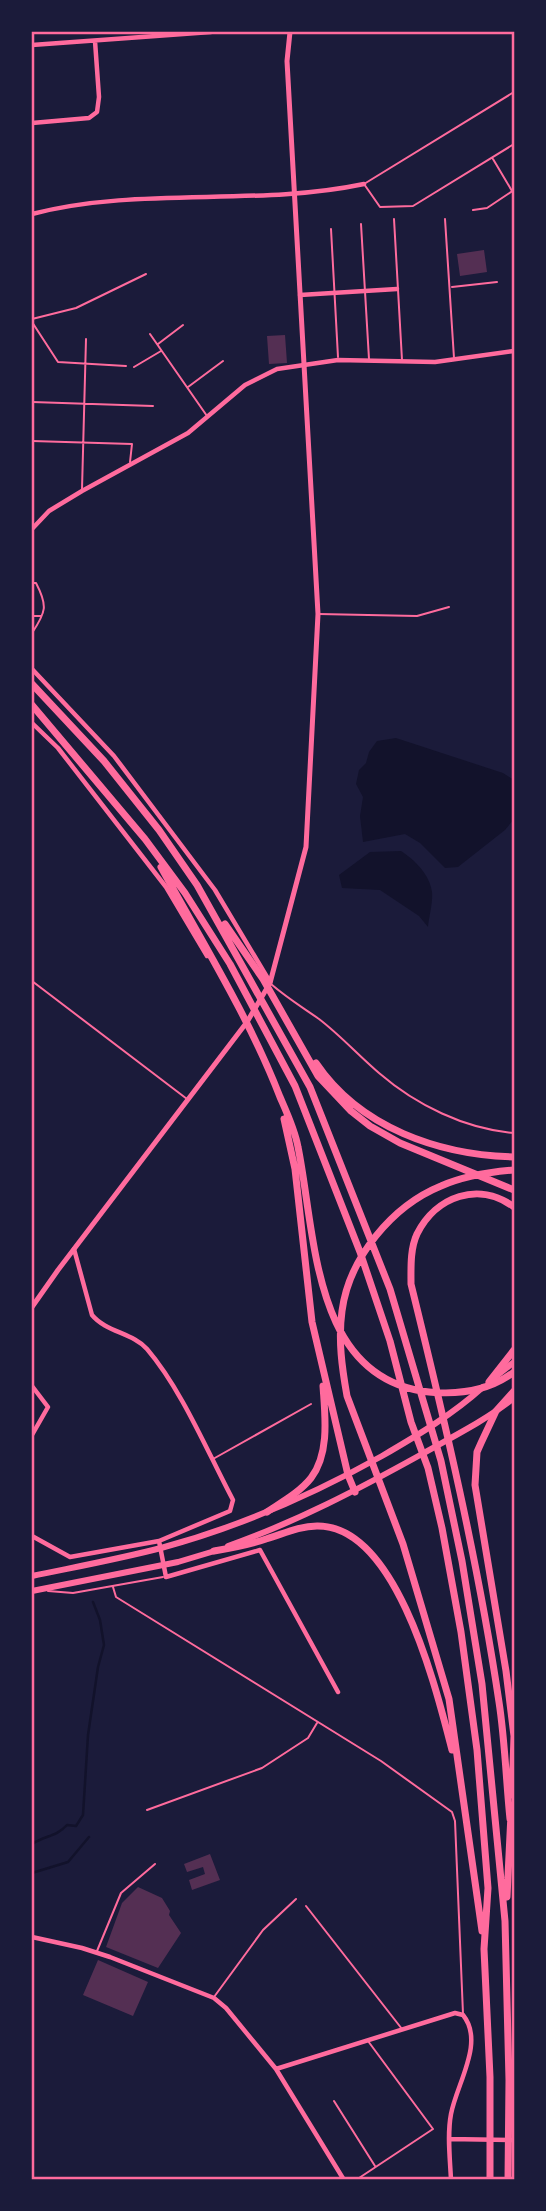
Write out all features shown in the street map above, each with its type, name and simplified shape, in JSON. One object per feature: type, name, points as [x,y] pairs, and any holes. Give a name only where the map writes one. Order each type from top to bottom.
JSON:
[{"type":"highway","points":[[32,684],[104,761],[159,830],[263,979],[318,1076],[351,1111],[370,1126],[400,1143],[514,1191]]},
{"type":"highway","points":[[32,705],[145,839],[185,893],[230,964],[295,1086],[360,1252],[390,1341],[411,1422],[428,1468],[461,1632],[477,1750],[488,1888],[484,1949]]},
{"type":"highway","points":[[145,839],[262,1055],[279,1094],[298,1144],[317,1263],[332,1315],[344,1340],[371,1369],[398,1386],[446,1394],[468,1392],[502,1381],[514,1373]]},
{"type":"highway","points":[[197,885],[310,1087],[390,1290],[441,1461],[481,1672],[505,1921],[509,2080],[508,2179]]},
{"type":"highway","points":[[296,1034],[332,1085],[350,1102],[384,1126],[457,1152],[514,1157]]},
{"type":"highway","points":[[279,1094],[295,1169],[304,1270],[320,1360],[348,1475],[355,1492]]},
{"type":"highway","points":[[490,2179],[490,2077],[484,1949],[449,1699],[403,1544],[347,1396],[340,1350],[342,1308],[366,1247],[399,1213],[422,1195],[441,1186],[495,1171],[514,1170]]},
{"type":"highway","points":[[510,1819],[497,1691],[442,1407],[411,1284],[411,1266],[416,1236],[436,1209],[449,1199],[463,1194],[480,1193],[497,1196],[514,1207]]},
{"type":"highway","points":[[489,1382],[514,1350]]},
{"type":"highway","points":[[267,1512],[312,1477],[320,1461],[325,1431],[320,1360]]},
{"type":"highway","points":[[505,1921],[514,1737],[506,1671],[475,1485],[477,1452],[496,1411],[514,1391]]},
{"type":"highway","points":[[214,1551],[242,1547],[301,1528],[318,1526],[348,1532],[374,1555],[412,1624],[436,1686],[461,1785]]},
{"type":"main road","points":[[32,1576],[159,1545],[267,1512],[348,1475],[456,1411],[514,1362]]},
{"type":"main road","points":[[34,1591],[163,1565],[214,1551],[287,1524],[355,1492],[494,1415],[514,1398]]},
{"type":"street","points":[[32,45],[211,32]]},
{"type":"street","points":[[32,1307],[247,1022],[270,983],[309,834],[318,614],[317,562],[299,297],[287,61],[290,32]]},
{"type":"street","points":[[32,123],[89,118],[97,112],[99,97],[95,40]]},
{"type":"street","points":[[32,214],[60,206],[295,195],[364,184]]},
{"type":"street","points":[[299,297],[397,289]]},
{"type":"street","points":[[32,529],[49,511],[129,464],[170,444],[208,417],[245,385],[277,369],[338,360],[454,359],[514,351]]},
{"type":"street","points":[[32,669],[114,756],[215,890],[270,983]]},
{"type":"street","points":[[32,723],[58,748],[166,887],[247,1022]]},
{"type":"street","points":[[32,1536],[69,1557],[159,1545],[230,1511],[233,1500],[167,1378],[144,1346],[98,1322],[92,1315],[74,1249]]},
{"type":"street","points":[[32,1386],[48,1407],[32,1435]]},
{"type":"street","points":[[159,1545],[166,1577],[260,1550],[338,1692]]},
{"type":"street","points":[[32,1937],[96,1952],[214,1998],[226,2008],[276,2069],[344,2179]]},
{"type":"street","points":[[276,2069],[455,2013],[463,2015],[469,2023],[472,2036],[451,2114],[451,2179]]},
{"type":"street","points":[[449,2139],[514,2140]]},
{"type":"lane","points":[[514,92],[364,184],[380,207],[413,206],[514,144]]},
{"type":"lane","points":[[473,210],[487,208],[513,191],[492,158]]},
{"type":"lane","points":[[394,219],[402,361]]},
{"type":"lane","points":[[445,219],[454,359]]},
{"type":"lane","points":[[361,224],[369,361]]},
{"type":"lane","points":[[331,229],[338,360]]},
{"type":"lane","points":[[126,366],[58,362],[32,321],[76,308],[146,274]]},
{"type":"lane","points":[[451,288],[497,282]]},
{"type":"lane","points":[[158,344],[183,325]]},
{"type":"lane","points":[[150,334],[208,417]]},
{"type":"lane","points":[[82,491],[86,339]]},
{"type":"lane","points":[[134,367],[162,350]]},
{"type":"lane","points":[[188,388],[223,361]]},
{"type":"lane","points":[[32,402],[153,406]]},
{"type":"lane","points":[[32,441],[132,444],[129,464]]},
{"type":"lane","points":[[32,583],[36,583],[44,598],[45,610],[32,633]]},
{"type":"lane","points":[[318,614],[417,616],[449,607]]},
{"type":"lane","points":[[32,616],[42,616]]},
{"type":"lane","points":[[32,981],[188,1100]]},
{"type":"lane","points":[[270,983],[295,1004],[318,1018],[407,1096],[469,1123],[493,1131],[514,1133]]},
{"type":"lane","points":[[212,1460],[311,1404]]},
{"type":"lane","points":[[34,1591],[73,1593],[166,1577]]},
{"type":"lane","points":[[113,1587],[116,1597],[380,1761],[452,1812],[455,1821],[460,1899],[463,2015]]},
{"type":"lane","points":[[146,1810],[262,1768],[308,1738],[318,1723]]},
{"type":"lane","points":[[96,1952],[121,1893],[155,1864]]},
{"type":"lane","points":[[214,1998],[263,1930],[296,1899]]},
{"type":"lane","points":[[306,1906],[402,2029]]},
{"type":"lane","points":[[356,2179],[433,2129],[367,2039]]},
{"type":"lane","points":[[334,2101],[375,2167]]},
{"type":"shaded area","points":[[396,738],[503,773],[514,780],[514,819],[505,830],[458,867],[445,868],[420,843],[405,834],[363,842],[360,816],[363,797],[356,784],[359,770],[366,763],[369,752],[377,741]]},
{"type":"shaded area","points":[[401,851],[421,868],[431,886],[428,927],[419,916],[380,890],[342,888],[339,875],[370,852]]},
{"type":"building","points":[[484,250],[487,272],[460,276],[457,254]]},
{"type":"building","points":[[285,335],[287,363],[269,364],[267,336]]},
{"type":"building","points":[[210,1854],[220,1880],[192,1890],[189,1880],[205,1874],[203,1867],[187,1872],[184,1864]]},
{"type":"building","points":[[138,1887],[162,1898],[181,1933],[158,1968],[106,1947],[122,1903]]},
{"type":"building","points":[[98,1960],[148,1982],[133,2016],[83,1995]]},
{"type":"waterway","points":[[32,1844],[59,1832],[67,1825],[76,1826],[83,1815],[88,1735],[104,1645],[100,1620],[93,1602]]},
{"type":"waterway","points":[[32,1873],[68,1862],[89,1837]]}]
